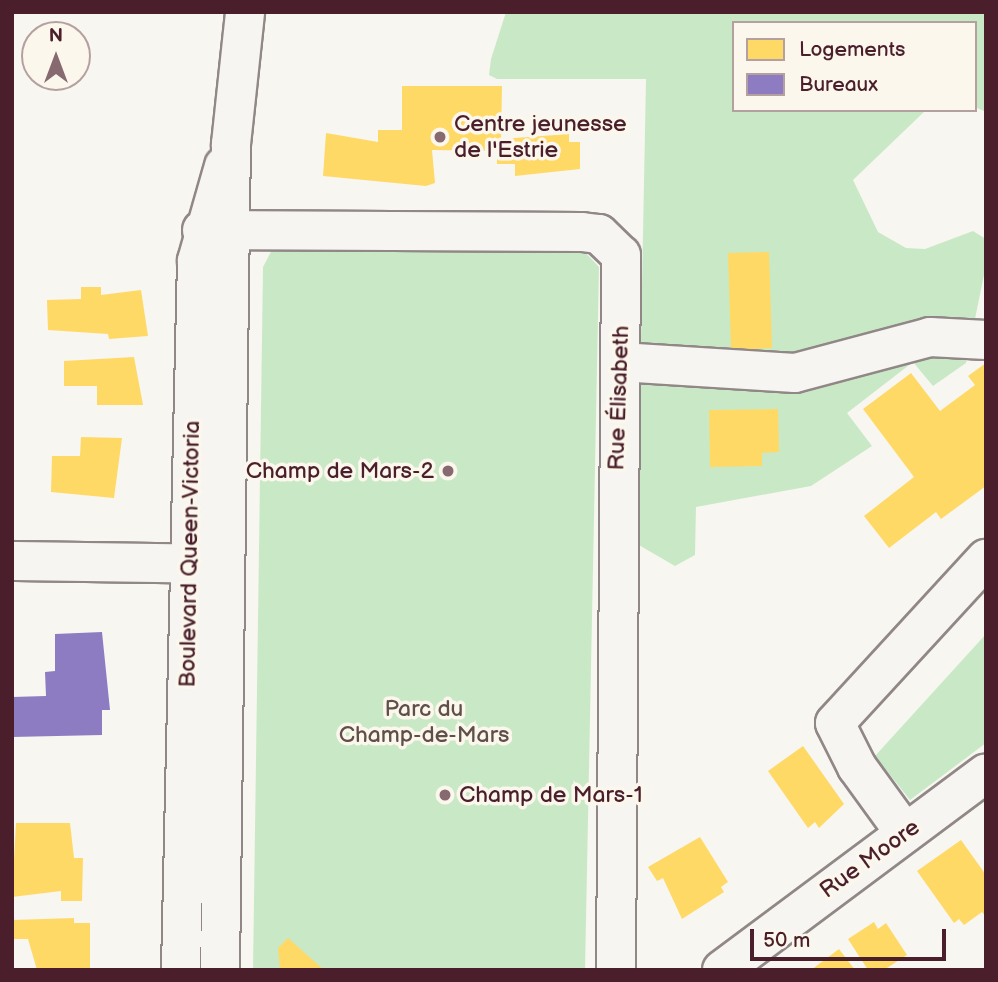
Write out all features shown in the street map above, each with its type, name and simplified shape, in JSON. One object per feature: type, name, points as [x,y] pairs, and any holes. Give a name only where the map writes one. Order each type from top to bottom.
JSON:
[{"type":"main road","name":"Boulevard Queen-Victoria","points":[[181,970],[189,564],[218,229],[231,144],[245,12]]},
{"type":"main road","name":"Rue Élisabeth","points":[[218,229],[602,222],[621,255],[615,956]]},
{"type":"main road","name":"Boulevard Queen-Victoria","points":[[218,229],[227,564],[220,970]]},
{"type":"main road","points":[[620,362],[795,373],[930,337],[986,340]]},
{"type":"main road","points":[[905,832],[857,767],[835,723],[986,559]]},
{"type":"main road","points":[[12,561],[227,564]]},
{"type":"main road","name":"Rue Moore","points":[[722,970],[986,773]]},
{"type":"green space","points":[[506,12],[986,13],[986,112],[977,108],[977,21],[732,21],[732,112],[924,112],[853,180],[878,232],[906,248],[925,249],[973,231],[986,239],[986,265],[966,363],[933,386],[913,362],[847,413],[872,446],[811,486],[696,507],[695,555],[675,566],[637,544],[646,79],[497,79],[489,75],[491,59]]},
{"type":"green space","name":"Parc du Champ-de-Mars","points":[[274,246],[583,250],[599,267],[585,970],[253,970],[263,267]]},
{"type":"green space","points":[[986,634],[986,743],[910,800],[875,756]]},
{"type":"building: Logements","name":"Centre jeunesse de l'Estrie","points":[[402,86],[502,86],[501,139],[569,134],[569,142],[580,142],[580,169],[515,176],[515,164],[497,164],[497,151],[432,150],[435,183],[426,186],[323,176],[326,133],[378,142],[378,130],[402,130]]},
{"type":"building: Logements","points":[[769,252],[772,348],[731,350],[728,253]]},
{"type":"building: Logements","points":[[81,287],[101,287],[101,295],[141,290],[148,336],[109,339],[108,334],[48,330],[47,300],[81,299]]},
{"type":"building: Logements","points":[[134,357],[143,405],[97,405],[97,386],[64,386],[64,361]]},
{"type":"building: Logements","points":[[986,363],[986,486],[941,519],[936,512],[889,548],[864,516],[914,477],[863,409],[911,373],[940,411],[975,385],[968,376]]},
{"type":"building: Logements","points":[[778,409],[779,452],[762,453],[762,466],[710,467],[709,410]]},
{"type":"building: Logements","points":[[81,437],[122,438],[114,498],[51,492],[52,456],[80,456]]},
{"type":"building: Logements","points":[[803,746],[844,804],[819,828],[815,822],[808,828],[768,771]]},
{"type":"building: Logements","points":[[16,823],[70,823],[74,858],[83,858],[82,901],[61,901],[61,891],[12,897]]},
{"type":"building: Logements","points":[[700,837],[728,882],[721,887],[724,892],[682,919],[663,878],[657,881],[648,867]]},
{"type":"building: Logements","points":[[961,840],[986,875],[986,917],[982,912],[964,925],[959,919],[954,923],[917,871]]},
{"type":"building: Logements","points":[[74,918],[74,923],[90,923],[90,970],[37,970],[28,939],[12,939],[12,920]]},
{"type":"building: Logements","points":[[874,922],[878,929],[886,923],[907,955],[884,970],[868,970],[848,939]]},
{"type":"building: Logements","points":[[288,938],[324,970],[280,970],[278,948]]},
{"type":"building: Logements","points":[[839,949],[855,970],[811,970]]},
{"type":"building: Bureaux","points":[[102,632],[110,710],[102,710],[102,735],[12,737],[12,697],[46,696],[45,672],[55,671],[55,634]]},
{"type":"place","name":"Centre jeunesse de l'Estrie","points":[[440,137]]},
{"type":"place","name":"Champ de Mars-2","points":[[448,471]]},
{"type":"place","name":"Champ de Mars-1","points":[[445,795]]}]
